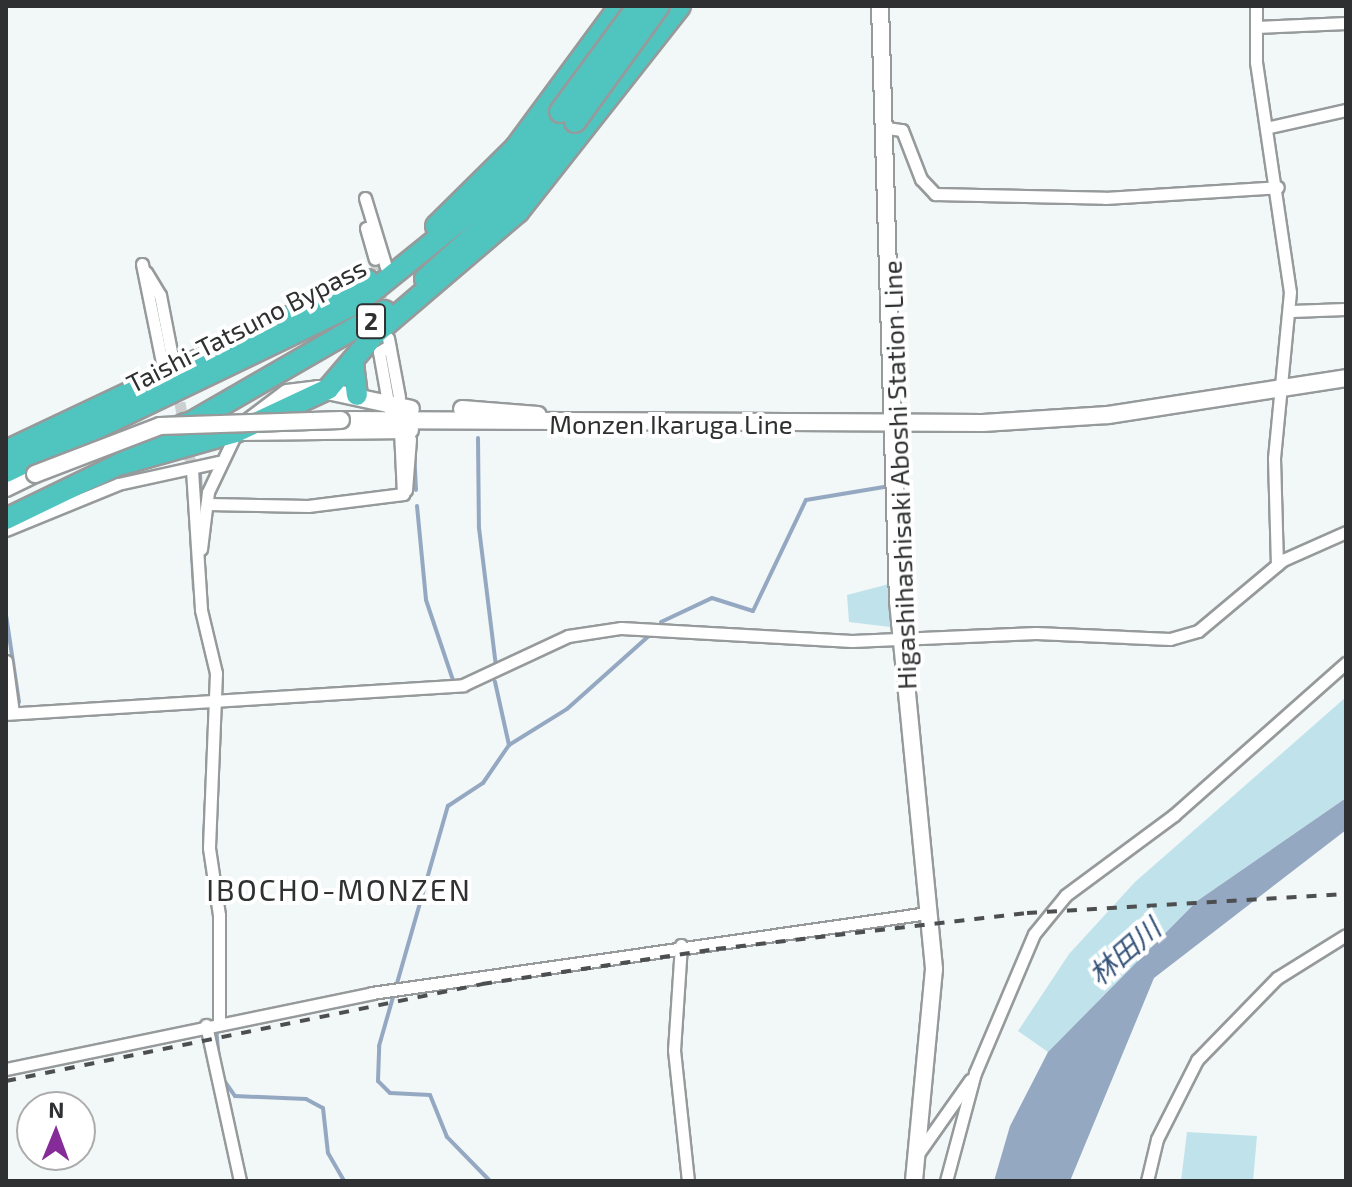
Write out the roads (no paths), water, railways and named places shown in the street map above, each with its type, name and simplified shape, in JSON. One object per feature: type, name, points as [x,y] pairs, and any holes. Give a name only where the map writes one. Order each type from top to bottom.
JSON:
[{"type":"highway","points":[[122,464],[236,432],[328,389],[375,334],[509,221],[572,112],[620,6]]},
{"type":"highway","name":"Taishi-Tatsuno Bypass","points":[[6,472],[169,378],[282,341],[359,302],[436,245],[572,112],[638,6]]},
{"type":"highway","points":[[657,6],[661,32]]},
{"type":"highway","name":"Taishi-Tatsuno Bypass","points":[[122,464],[204,416],[311,360],[397,301],[500,212],[572,112],[657,6]]},
{"type":"highway","points":[[282,341],[368,280],[380,263],[516,147],[572,112],[661,32],[680,6]]},
{"type":"highway","points":[[6,451],[169,378],[368,280]]},
{"type":"highway","points":[[353,363],[357,395]]},
{"type":"highway","name":"2","points":[[6,504],[204,416]]},
{"type":"highway","name":"2","points":[[6,519],[44,506],[122,464]]},
{"type":"main road","name":"Higashihashisaki Aboshi Station Line","points":[[880,6],[897,424],[900,640],[934,969],[914,1181]]},
{"type":"main road","name":"Monzen Ikaruga Line","points":[[6,488],[160,426],[341,420],[548,425],[897,424],[1078,417],[1346,378]]},
{"type":"main road","points":[[328,389],[394,402],[514,410],[591,425]]},
{"type":"main road","points":[[236,432],[405,434],[548,425]]},
{"type":"street","points":[[1256,6],[1290,311],[1279,389],[1277,565]]},
{"type":"street","points":[[1256,27],[1346,23]]},
{"type":"street","points":[[1270,127],[1346,110]]},
{"type":"street","points":[[887,128],[902,130],[921,179],[935,194],[1105,198],[1278,187]]},
{"type":"street","points":[[142,264],[160,295],[169,378],[142,264]]},
{"type":"street","points":[[1290,311],[1346,309]]},
{"type":"street","points":[[389,342],[379,352],[394,402]]},
{"type":"street","points":[[199,557],[218,462],[236,432]]},
{"type":"street","points":[[208,504],[308,506],[403,494],[405,434]]},
{"type":"street","points":[[198,441],[218,462]]},
{"type":"street","points":[[6,530],[44,506],[118,484],[218,462]]},
{"type":"street","points":[[192,470],[216,701],[209,848],[219,915],[212,1024],[240,1181]]},
{"type":"street","points":[[6,661],[10,713],[463,685],[584,631],[721,629],[900,640],[1184,637],[1277,565],[1346,532]]},
{"type":"street","points":[[946,1181],[975,1073],[1034,934],[1066,895],[1174,815],[1346,663]]},
{"type":"street","points":[[6,1069],[212,1024],[681,945],[928,913]]},
{"type":"street","points":[[1147,1181],[1157,1139],[1197,1060],[1277,978],[1346,935]]},
{"type":"street","points":[[681,945],[674,1050],[688,1181]]},
{"type":"street","points":[[915,1162],[975,1073]]},
{"type":"waterway","points":[[478,438],[479,528],[496,667]]},
{"type":"waterway","points":[[414,449],[416,490]]},
{"type":"waterway","points":[[200,473],[201,506]]},
{"type":"waterway","points":[[661,622],[712,598],[753,611],[806,500],[890,486]]},
{"type":"waterway","points":[[417,506],[426,600],[453,680]]},
{"type":"waterway","points":[[191,536],[194,589]]},
{"type":"waterway","points":[[6,615],[19,702]]},
{"type":"waterway","points":[[509,745],[567,709],[651,634]]},
{"type":"waterway","points":[[490,1181],[447,1137],[430,1095],[390,1093],[378,1081],[379,1046],[448,806],[483,783],[509,745],[495,682]]},
{"type":"waterway","points":[[6,720],[16,719]]},
{"type":"waterway","points":[[204,836],[206,797]]},
{"type":"waterway","points":[[214,968],[214,1011]]},
{"type":"waterway","points":[[216,1027],[219,1059]]},
{"type":"waterway","points":[[223,1079],[235,1096],[306,1099],[323,1108],[328,1153],[344,1181]]},
{"type":"tunnel","points":[[375,259],[384,314]]},
{"type":"tunnel","points":[[177,386],[192,470]]},
{"type":"railway","points":[[6,1081],[482,984],[716,949],[1027,913],[1346,894]]},
{"type":"district","name":"IBOCHO-MONZEN","points":[[339,889]]},
{"type":"water label","name":"林田川","points":[[1124,951]]}]
